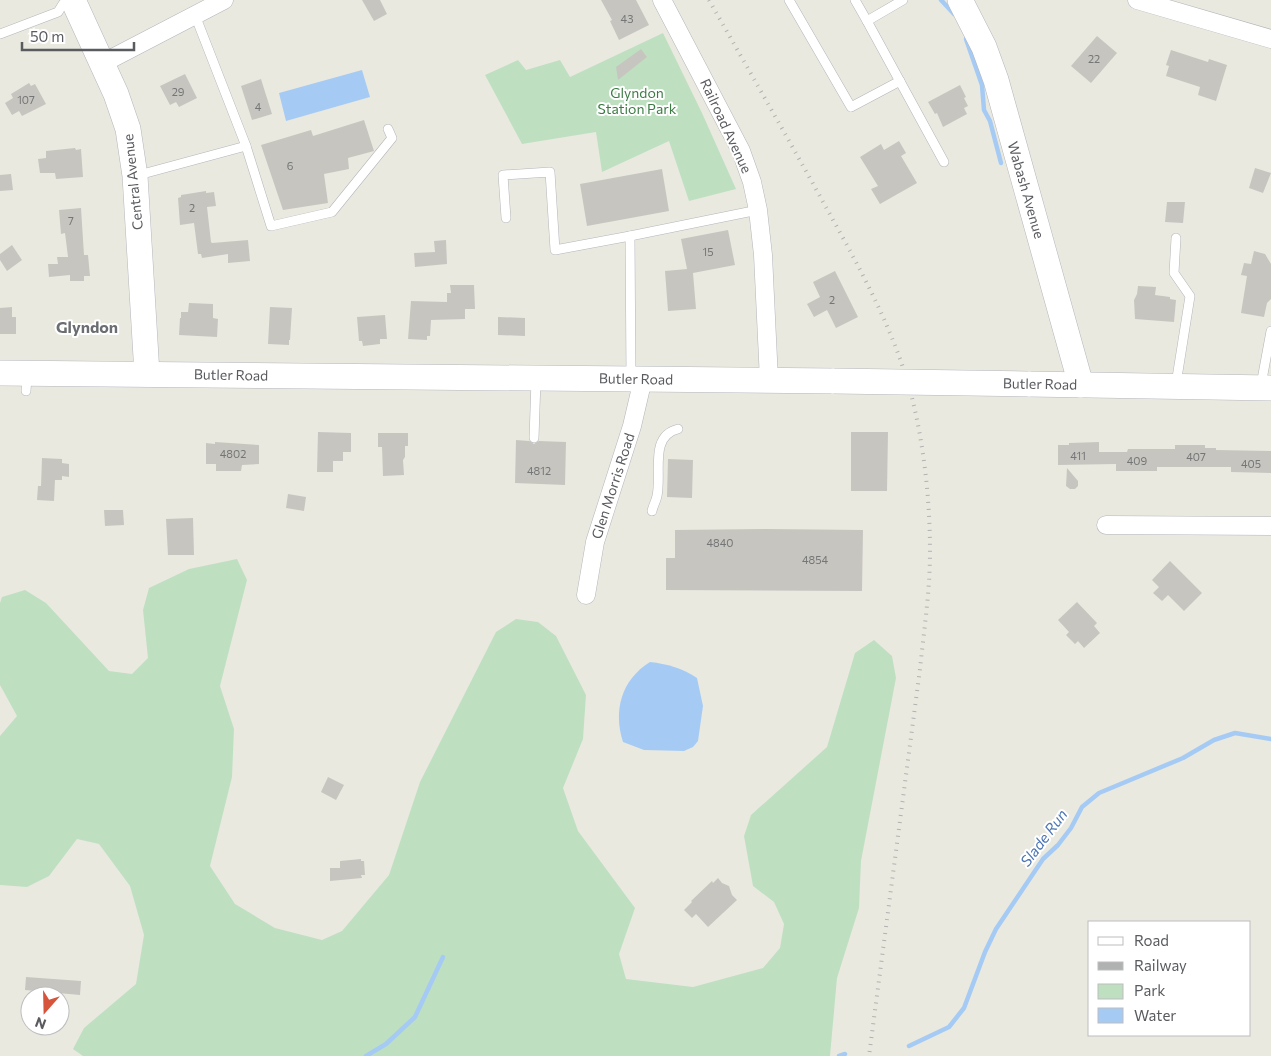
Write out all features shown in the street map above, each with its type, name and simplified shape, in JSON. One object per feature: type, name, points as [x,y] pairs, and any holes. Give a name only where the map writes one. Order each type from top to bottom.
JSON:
[{"type":"main road","name":"Central Avenue","points":[[72,0],[103,63],[128,128],[135,176],[147,374]]},
{"type":"main road","name":"Wabash Avenue","points":[[960,0],[984,47],[996,80],[1081,385]]},
{"type":"main road","name":"Butler Road","points":[[0,373],[26,382],[147,374],[769,380],[1266,388]]},
{"type":"street","points":[[103,63],[224,0]]},
{"type":"street","name":"Railroad Avenue","points":[[662,0],[741,151],[752,182],[758,210],[763,254],[769,380]]},
{"type":"street","points":[[1137,0],[1271,39]]},
{"type":"street","name":"Glen Morris Road","points":[[586,595],[595,542],[630,435],[637,379]]},
{"type":"street","points":[[1106,525],[1271,526]]},
{"type":"lane","points":[[0,34],[58,12],[63,4],[72,0]]},
{"type":"lane","points":[[789,0],[851,107],[900,81]]},
{"type":"lane","points":[[855,0],[944,162]]},
{"type":"lane","points":[[868,21],[903,0]]},
{"type":"lane","points":[[195,15],[246,146],[271,226],[332,212],[392,138],[388,129]]},
{"type":"lane","points":[[135,176],[246,146]]},
{"type":"lane","points":[[506,218],[503,175],[550,172],[555,250],[758,210]]},
{"type":"lane","points":[[630,236],[637,379]]},
{"type":"lane","points":[[1176,238],[1174,273],[1190,296],[1176,387]]},
{"type":"lane","points":[[1266,388],[1271,331]]},
{"type":"lane","points":[[534,438],[536,378]]},
{"type":"lane","points":[[652,511],[657,495],[660,447],[665,436],[670,431],[678,429]]},
{"type":"green space","name":"Glyndon Station Park","points":[[663,33],[736,189],[689,201],[669,141],[602,172],[596,132],[522,144],[485,75],[518,60],[526,70],[560,60],[570,77]]},
{"type":"green space","points":[[237,559],[247,580],[220,686],[234,729],[232,777],[210,866],[235,904],[275,928],[322,940],[342,931],[389,875],[420,782],[496,632],[516,619],[538,622],[556,636],[586,695],[583,739],[563,788],[578,831],[635,908],[619,954],[626,979],[693,987],[763,968],[780,948],[784,924],[774,902],[753,886],[744,836],[751,815],[827,747],[855,653],[874,640],[892,656],[896,678],[861,861],[859,908],[837,978],[830,1056],[83,1056],[73,1049],[84,1028],[136,984],[144,935],[130,886],[99,844],[77,839],[49,876],[27,887],[0,885],[0,736],[17,716],[0,685],[0,603],[2,597],[25,590],[46,603],[109,671],[132,674],[148,658],[143,610],[149,588],[189,569]]},
{"type":"water","points":[[362,70],[370,97],[286,121],[279,93]]},
{"type":"water","points":[[650,662],[674,667],[697,678],[703,706],[698,741],[693,747],[684,751],[644,750],[623,742],[619,719],[622,697],[632,678]]},
{"type":"building","points":[[362,0],[380,0],[387,14],[374,21]]},
{"type":"building","points":[[601,0],[636,0],[649,25],[619,40],[610,21],[612,20]]},
{"type":"building","points":[[1097,36],[1117,53],[1091,83],[1071,66]]},
{"type":"building","points":[[641,49],[647,57],[618,80],[616,67]]},
{"type":"building","points":[[1171,50],[1208,62],[1209,59],[1227,65],[1216,101],[1198,95],[1200,87],[1166,76],[1169,66],[1166,65]]},
{"type":"building","points":[[185,74],[197,98],[179,107],[176,102],[170,105],[160,86]]},
{"type":"building","points":[[261,79],[272,114],[252,120],[241,86]]},
{"type":"building","points":[[29,83],[31,86],[35,84],[46,104],[22,116],[19,111],[12,115],[5,103],[13,98],[11,94]]},
{"type":"building","points":[[960,85],[966,97],[964,98],[968,106],[964,108],[967,114],[943,127],[937,113],[935,114],[928,102]]},
{"type":"building","points":[[364,120],[374,151],[348,158],[349,169],[324,174],[328,203],[283,210],[261,145],[311,130],[313,136]]},
{"type":"building","points":[[899,141],[906,153],[901,156],[917,183],[880,204],[871,189],[878,186],[860,157],[881,144],[884,150]]},
{"type":"building","points":[[75,148],[76,150],[81,149],[83,177],[56,179],[55,173],[40,173],[38,159],[46,158],[46,151]]},
{"type":"building","points":[[1255,168],[1271,173],[1263,193],[1249,188]]},
{"type":"building","points":[[662,169],[669,211],[587,226],[580,184]]},
{"type":"building","points":[[11,174],[13,190],[0,191],[0,175]]},
{"type":"building","points":[[206,191],[206,193],[214,192],[216,206],[207,207],[211,242],[248,240],[250,261],[228,263],[228,254],[202,258],[201,254],[198,254],[194,223],[180,225],[178,198],[181,195]]},
{"type":"building","points":[[1167,202],[1185,202],[1183,223],[1165,222]]},
{"type":"building","points":[[81,208],[84,255],[88,255],[90,276],[84,276],[84,281],[70,281],[70,275],[49,277],[48,264],[58,264],[57,257],[68,257],[65,233],[61,234],[59,210]]},
{"type":"building","points":[[728,230],[735,265],[693,273],[696,309],[668,311],[665,271],[687,269],[681,239]]},
{"type":"building","points":[[446,240],[447,264],[415,267],[414,253],[435,252],[434,241]]},
{"type":"building","points":[[12,245],[22,260],[7,271],[0,260],[0,254]]},
{"type":"building","points":[[1254,251],[1265,254],[1271,264],[1271,299],[1267,303],[1264,317],[1241,313],[1247,276],[1241,275],[1244,263],[1251,264]]},
{"type":"building","points":[[835,271],[858,317],[836,328],[827,310],[814,317],[807,304],[820,297],[813,282]]},
{"type":"building","points":[[450,285],[474,285],[475,309],[465,309],[465,319],[431,320],[430,336],[427,336],[427,340],[408,339],[411,301],[447,302],[447,293],[451,293]]},
{"type":"building","points":[[1138,286],[1156,287],[1155,295],[1170,297],[1170,299],[1176,300],[1174,322],[1135,319],[1134,300]]},
{"type":"building","points":[[189,303],[213,304],[213,318],[218,319],[217,337],[179,335],[181,312],[188,312]]},
{"type":"building","points":[[12,307],[12,317],[16,317],[16,334],[0,334],[0,308]]},
{"type":"building","points":[[270,307],[292,308],[289,345],[268,344]]},
{"type":"building","points":[[385,315],[387,339],[380,339],[380,344],[363,346],[362,341],[359,341],[357,317]]},
{"type":"building","points":[[498,317],[525,318],[525,336],[498,335]]},
{"type":"building","points":[[318,432],[351,433],[351,452],[343,452],[343,461],[333,461],[333,472],[317,472]]},
{"type":"building","points":[[851,432],[888,432],[887,491],[851,491]]},
{"type":"building","points":[[378,433],[408,433],[408,446],[405,446],[405,457],[403,460],[404,475],[383,476],[382,447],[378,447]]},
{"type":"building","points":[[516,440],[529,441],[534,444],[539,441],[566,442],[565,485],[515,483]]},
{"type":"building","points":[[215,442],[259,445],[259,464],[242,465],[241,471],[216,471],[216,464],[206,464],[206,443],[215,444]]},
{"type":"building","points":[[1099,442],[1099,452],[1127,452],[1128,449],[1175,449],[1175,445],[1205,445],[1205,448],[1216,448],[1216,450],[1271,451],[1271,473],[1231,472],[1231,467],[1157,467],[1157,471],[1116,471],[1116,464],[1058,465],[1058,445]]},
{"type":"building","points":[[42,458],[62,459],[62,463],[69,464],[69,477],[62,476],[62,480],[55,480],[54,501],[37,500],[38,486],[41,486]]},
{"type":"building","points":[[668,459],[693,460],[692,498],[667,497]]},
{"type":"building","points":[[1067,468],[1078,481],[1078,486],[1075,489],[1070,489],[1066,486]]},
{"type":"building","points":[[288,494],[306,497],[304,511],[286,508]]},
{"type":"building","points":[[104,510],[123,510],[124,525],[105,526]]},
{"type":"building","points":[[193,518],[194,555],[168,555],[166,519]]},
{"type":"building","points":[[675,530],[863,530],[862,591],[666,590],[666,558],[675,558]]},
{"type":"building","points":[[1170,561],[1202,593],[1184,611],[1168,595],[1162,601],[1153,593],[1159,587],[1152,580]]},
{"type":"building","points":[[1077,602],[1097,623],[1094,626],[1100,633],[1084,648],[1078,641],[1075,644],[1066,635],[1069,632],[1058,620]]},
{"type":"building","points":[[328,777],[344,785],[336,800],[321,792]]},
{"type":"building","points":[[361,859],[361,861],[364,861],[365,875],[361,875],[362,878],[330,881],[330,868],[340,868],[340,861]]},
{"type":"building","points":[[718,878],[722,883],[729,886],[732,895],[737,900],[708,927],[696,914],[692,918],[684,910],[712,881],[713,883]]},
{"type":"building","points":[[26,977],[81,981],[80,995],[70,994],[70,986],[25,986]]},
{"type":"waterway","points":[[941,0],[954,14]]},
{"type":"waterway","points":[[966,39],[982,85],[984,110],[990,121],[1001,163]]},
{"type":"waterway","name":"Slade Run","points":[[909,1046],[949,1027],[964,1008],[985,952],[996,929],[1043,859],[1058,845],[1071,828],[1082,807],[1099,793],[1183,758],[1214,740],[1235,733],[1271,739]]},
{"type":"waterway","points":[[366,1056],[386,1044],[415,1017],[443,957]]},
{"type":"waterway","name":"Slade Run","points":[[839,1056],[845,1054]]},
{"type":"railway","points":[[709,0],[836,225],[875,300],[898,352],[907,379],[921,442],[929,516],[930,567],[928,596],[869,1056]]},
{"type":"district","name":"Glyndon","points":[[87,327]]}]
